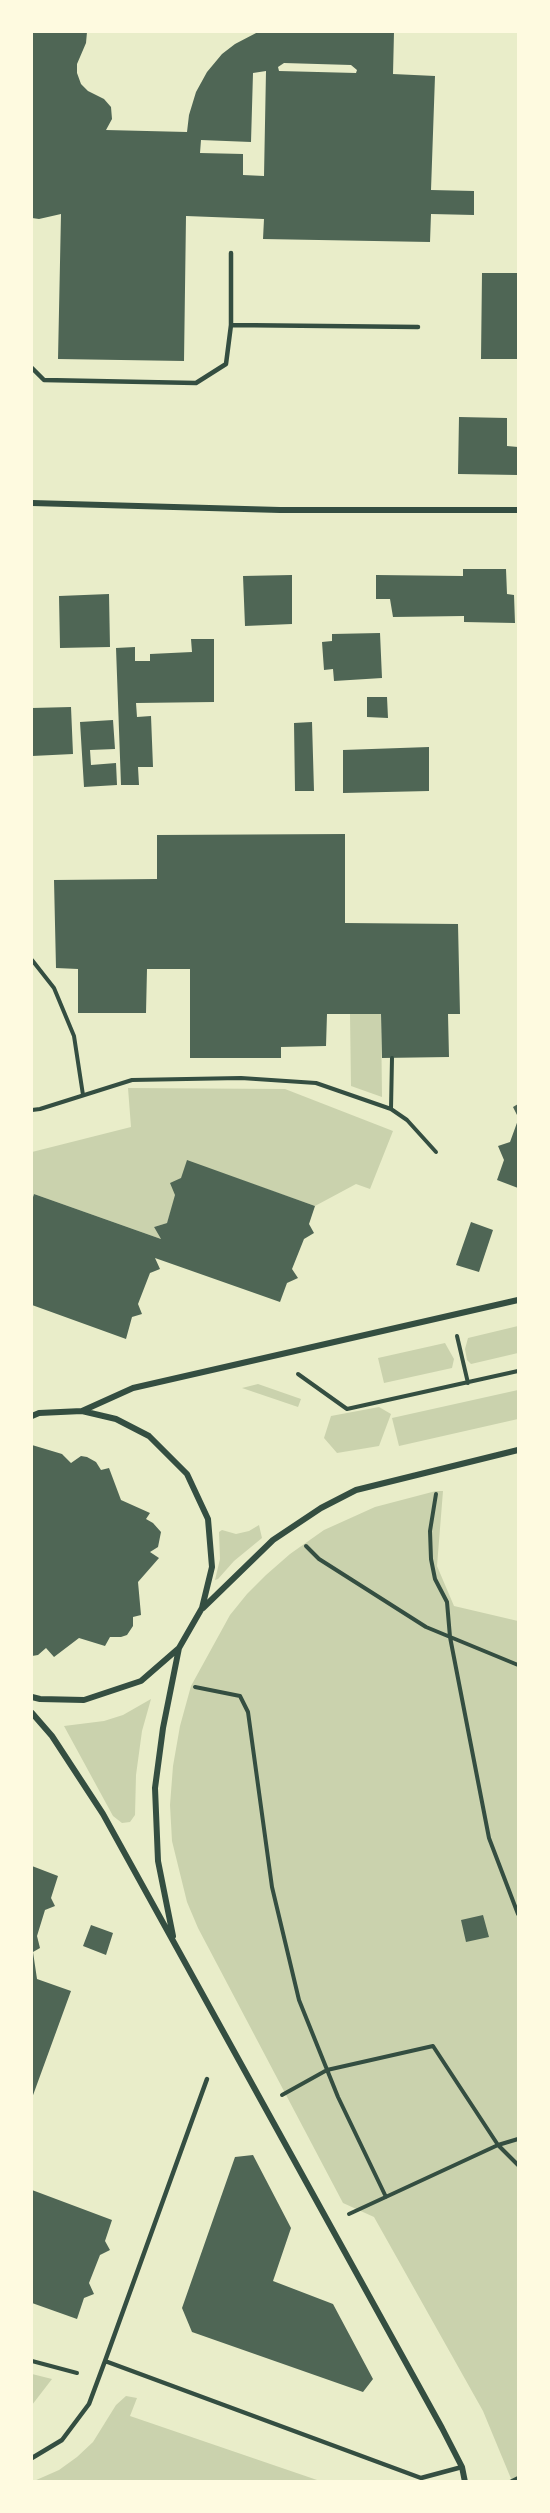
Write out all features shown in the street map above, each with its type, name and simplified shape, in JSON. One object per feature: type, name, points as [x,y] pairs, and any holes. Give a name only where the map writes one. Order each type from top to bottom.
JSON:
[{"type":"street","points":[[32,503],[280,510],[519,510]]},
{"type":"street","points":[[82,1412],[133,1388],[519,1300]]},
{"type":"street","points":[[32,1416],[39,1413],[82,1412],[116,1419],[149,1436],[187,1474],[208,1520],[212,1567],[202,1608],[180,1648],[163,1728],[155,1788],[158,1861],[174,1942]]},
{"type":"street","points":[[202,1608],[273,1540],[321,1508],[356,1490],[519,1450]]},
{"type":"street","points":[[32,1697],[84,1700],[141,1681],[180,1648]]},
{"type":"street","points":[[32,1713],[52,1736],[103,1814],[462,2467],[465,2481]]},
{"type":"lane","points":[[32,368],[44,380],[196,383],[226,364],[231,325],[231,253]]},
{"type":"lane","points":[[231,325],[418,327]]},
{"type":"lane","points":[[32,2458],[62,2440],[89,2404],[207,2079]]},
{"type":"lane","points":[[105,2361],[421,2478],[462,2467]]},
{"type":"path","points":[[32,960],[54,988],[74,1036],[82,1095]]},
{"type":"path","points":[[391,1109],[392,1058]]},
{"type":"path","points":[[32,1110],[132,1080],[241,1078],[316,1083],[391,1109],[408,1120],[436,1152]]},
{"type":"path","points":[[452,1315],[468,1383]]},
{"type":"path","points":[[293,1351],[298,1376],[347,1409],[519,1371]]},
{"type":"path","points":[[432,1470],[436,1491],[430,1531],[431,1559],[435,1579],[447,1602],[450,1637],[489,1838],[519,1914]]},
{"type":"path","points":[[288,1529],[320,1559],[426,1627],[519,1665]]},
{"type":"path","points":[[172,1686],[191,1686],[240,1696],[248,1712],[272,1887],[299,2000],[327,2070],[386,2197]]},
{"type":"path","points":[[264,2106],[327,2070],[433,2046],[498,2145],[519,2165]]},
{"type":"path","points":[[329,2223],[498,2145],[519,2139]]},
{"type":"path","points":[[32,2361],[99,2380]]},
{"type":"path","points":[[510,2481],[519,2478]]},
{"type":"green space","points":[[350,1014],[381,1014],[382,1097],[351,1086]]},
{"type":"green space","points":[[128,1088],[285,1089],[393,1131],[370,1189],[356,1184],[315,1206],[187,1161],[167,1223],[154,1227],[161,1239],[34,1194],[32,1200],[32,1152],[131,1127]]},
{"type":"green space","points":[[518,1326],[518,1353],[471,1364],[467,1360],[465,1349],[468,1338]]},
{"type":"green space","points":[[445,1343],[454,1359],[452,1368],[384,1383],[378,1358]]},
{"type":"green space","points":[[258,1384],[301,1399],[298,1407],[242,1388]]},
{"type":"green space","points":[[518,1390],[518,1419],[399,1446],[392,1418]]},
{"type":"green space","points":[[379,1407],[391,1414],[379,1446],[337,1453],[324,1438],[331,1416]]},
{"type":"green space","points":[[443,1491],[437,1566],[454,1606],[518,1621],[518,2481],[512,2481],[483,2411],[374,2217],[343,2203],[198,1928],[187,1902],[172,1841],[170,1805],[173,1766],[180,1726],[191,1686],[230,1615],[266,1575],[290,1554],[324,1530],[375,1507]]},
{"type":"green space","points":[[259,1525],[262,1538],[215,1580],[220,1559],[219,1532],[222,1530],[236,1534],[249,1531]]},
{"type":"green space","points":[[151,1699],[142,1731],[136,1775],[135,1815],[130,1822],[122,1823],[113,1816],[64,1726],[104,1721],[123,1715]]},
{"type":"green space","points":[[32,2374],[52,2379],[32,2405]]},
{"type":"green space","points":[[126,2396],[137,2398],[130,2416],[320,2481],[34,2481],[59,2470],[77,2457],[93,2442],[116,2405]]},
{"type":"building","points":[[32,32],[87,32],[86,43],[77,64],[77,73],[81,84],[88,91],[104,99],[111,107],[112,119],[106,130],[187,132],[196,92],[207,72],[222,54],[258,32],[394,32],[393,74],[435,76],[431,190],[474,191],[474,215],[431,214],[430,242],[263,239],[264,219],[186,216],[184,361],[58,359],[61,214],[39,219],[32,218]],"holes":[[[284,63],[351,65],[357,70],[356,73],[279,71],[278,67]],[[266,71],[264,176],[243,175],[243,154],[200,153],[201,140],[251,142],[253,73]]]},
{"type":"building","points":[[482,273],[518,273],[518,359],[481,359]]},
{"type":"building","points":[[459,417],[507,418],[507,446],[518,447],[518,475],[458,474]]},
{"type":"building","points":[[463,569],[506,569],[507,594],[514,595],[515,623],[464,622],[464,616],[393,617],[390,599],[376,599],[376,575],[463,576]]},
{"type":"building","points":[[292,575],[292,624],[245,626],[243,576]]},
{"type":"building","points":[[109,594],[110,647],[60,648],[59,596]]},
{"type":"building","points":[[380,633],[382,678],[334,681],[333,669],[324,670],[322,642],[332,641],[332,634]]},
{"type":"building","points":[[191,639],[214,639],[214,702],[136,703],[137,717],[151,716],[153,767],[138,767],[139,785],[121,785],[116,648],[135,647],[135,661],[150,661],[150,654],[192,652]]},
{"type":"building","points":[[367,697],[387,697],[388,718],[367,717]]},
{"type":"building","points":[[71,707],[73,754],[32,756],[32,708]]},
{"type":"building","points":[[113,720],[115,749],[90,750],[91,765],[116,763],[117,785],[84,787],[80,722]]},
{"type":"building","points":[[312,722],[314,791],[295,791],[294,723]]},
{"type":"building","points":[[429,747],[429,791],[343,793],[343,750]]},
{"type":"building","points":[[345,834],[345,923],[458,924],[460,1014],[448,1014],[449,1057],[382,1058],[381,1014],[327,1014],[326,1046],[281,1047],[281,1058],[190,1058],[190,969],[147,969],[146,1013],[78,1013],[78,969],[56,968],[54,880],[157,879],[157,835]]},
{"type":"building","points":[[518,1104],[518,1117],[513,1107]]},
{"type":"building","points":[[518,1120],[518,1188],[497,1180],[504,1160],[498,1146],[510,1142]]},
{"type":"building","points":[[187,1160],[315,1206],[309,1224],[314,1233],[304,1239],[292,1269],[298,1278],[287,1283],[280,1302],[155,1258],[160,1269],[150,1273],[138,1304],[142,1314],[132,1317],[126,1339],[32,1305],[32,1200],[34,1194],[161,1239],[154,1227],[167,1223],[175,1195],[170,1183],[181,1178]]},
{"type":"building","points":[[471,1222],[493,1230],[479,1272],[456,1265]]},
{"type":"building","points":[[32,1445],[62,1454],[71,1463],[81,1456],[96,1462],[101,1470],[109,1468],[121,1500],[150,1513],[146,1519],[161,1532],[158,1547],[150,1552],[159,1558],[138,1582],[141,1615],[133,1617],[133,1626],[127,1635],[110,1637],[105,1646],[79,1638],[54,1657],[46,1648],[38,1655],[32,1656]]},
{"type":"building","points":[[32,1866],[58,1876],[51,1898],[55,1906],[45,1910],[37,1936],[40,1948],[33,1952],[37,1979],[71,1991],[32,2098]]},
{"type":"building","points":[[483,1915],[489,1937],[466,1942],[461,1920]]},
{"type":"building","points":[[91,1925],[113,1933],[106,1955],[83,1946]]},
{"type":"building","points":[[253,2155],[291,2228],[273,2281],[333,2304],[373,2379],[363,2392],[192,2332],[182,2308],[235,2157]]},
{"type":"building","points":[[32,2190],[112,2220],[105,2241],[110,2250],[100,2255],[89,2283],[94,2294],[84,2298],[77,2319],[32,2303]]}]
